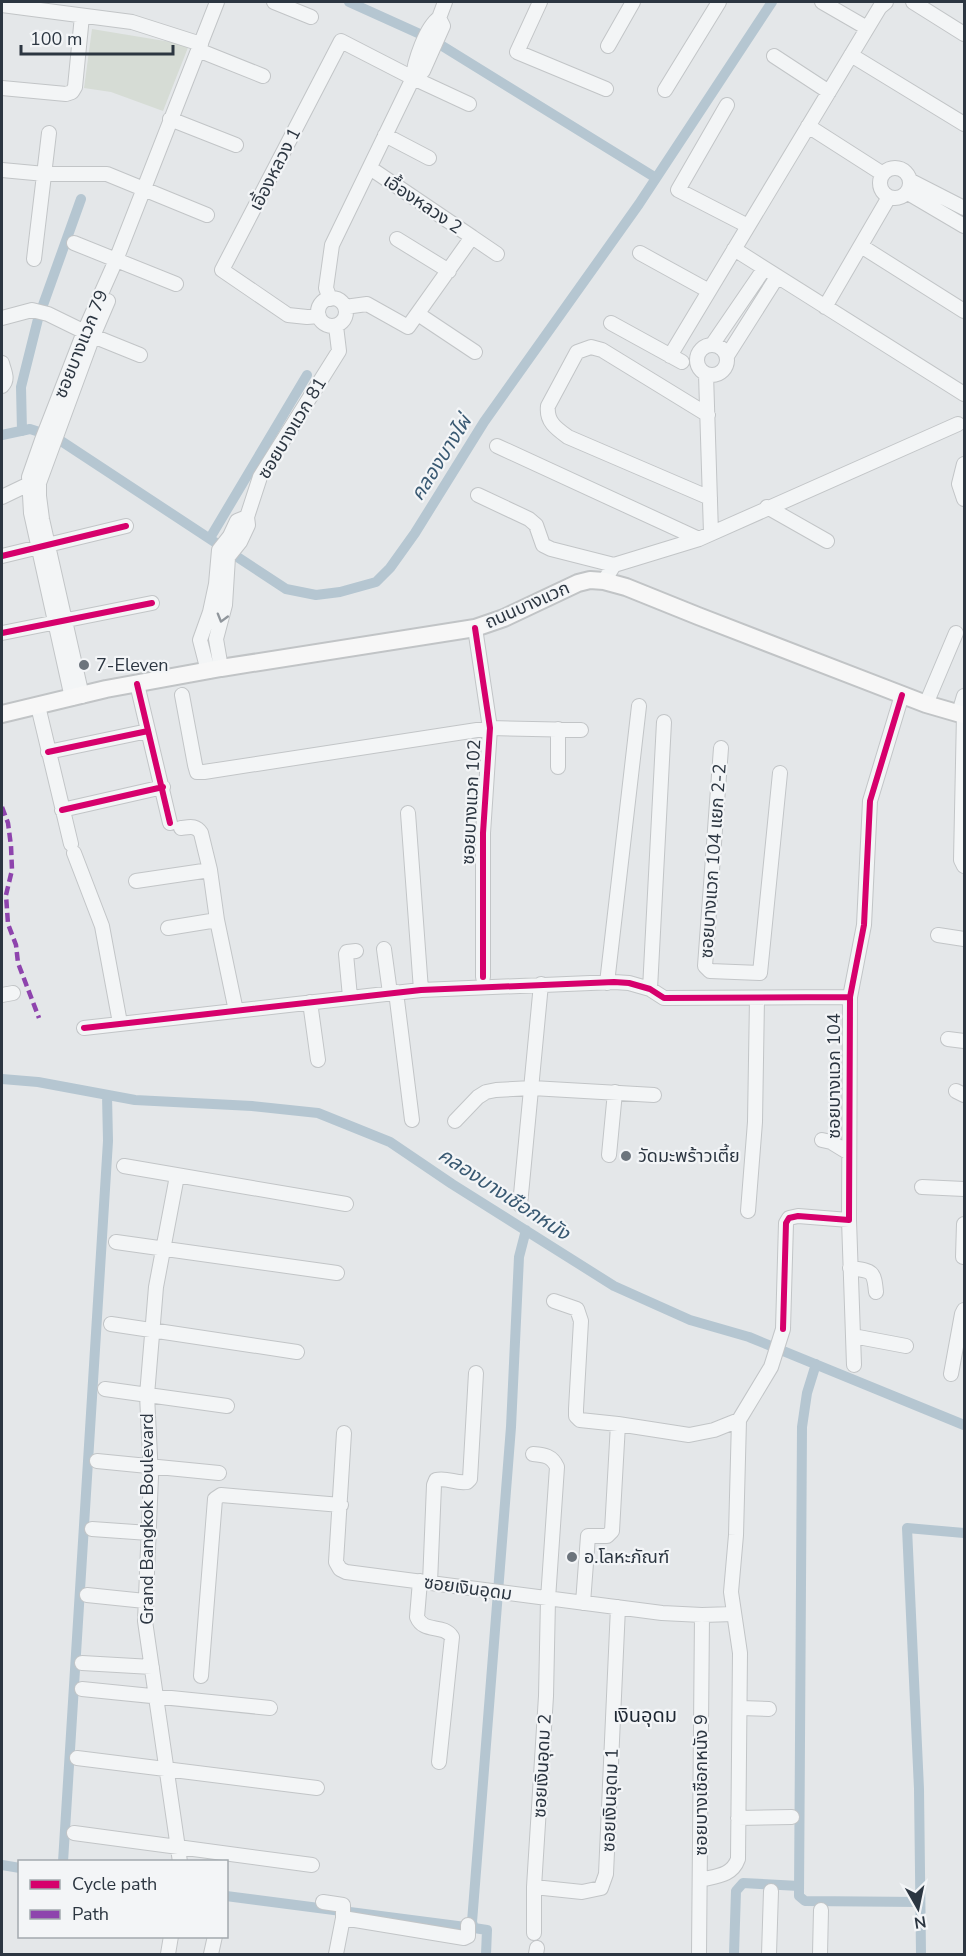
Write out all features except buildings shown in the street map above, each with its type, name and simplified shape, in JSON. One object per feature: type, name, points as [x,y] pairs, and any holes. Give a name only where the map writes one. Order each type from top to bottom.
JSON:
[{"type":"main road","name":"ถนนบางแวก","points":[[2,714],[214,669],[475,628],[504,618],[578,583],[590,580],[626,587],[902,695],[963,714]]},
{"type":"street","name":"ซอยบางแวก 79","points":[[77,697],[43,546],[39,483],[53,428],[202,49],[217,2]]},
{"type":"street","name":"ซอยบางแวก 79","points":[[202,49],[226,2]]},
{"type":"street","points":[[274,2],[311,17]]},
{"type":"street","points":[[330,299],[326,288],[332,245],[416,72],[445,2]]},
{"type":"street","points":[[540,2],[517,52],[606,89]]},
{"type":"street","points":[[608,46],[633,2]]},
{"type":"street","points":[[665,90],[716,2]]},
{"type":"street","points":[[822,2],[867,28]]},
{"type":"street","points":[[611,323],[676,359],[709,291],[879,7],[886,2]]},
{"type":"street","points":[[913,2],[964,33]]},
{"type":"street","points":[[2,5],[146,26],[263,76]]},
{"type":"street","points":[[2,88],[66,94],[72,92],[75,87],[82,16]]},
{"type":"street","name":"เอิ้องหลวง 1","points":[[319,316],[288,315],[222,270],[340,41],[416,72]]},
{"type":"street","points":[[851,55],[964,124]]},
{"type":"street","points":[[774,56],[829,92]]},
{"type":"street","points":[[416,72],[469,104]]},
{"type":"street","points":[[727,105],[678,190],[748,226]]},
{"type":"street","points":[[174,121],[236,145]]},
{"type":"street","points":[[808,126],[883,174]]},
{"type":"street","points":[[34,259],[49,133]]},
{"type":"street","points":[[385,135],[429,158]]},
{"type":"street","name":"เอื้องหลวง 2","points":[[370,168],[472,237],[418,314]]},
{"type":"street","points":[[909,187],[899,198],[889,197],[880,187],[883,174],[892,168],[906,172],[909,187],[964,226]]},
{"type":"street","points":[[2,170],[45,174],[107,174],[207,215]]},
{"type":"street","points":[[909,187],[964,208]]},
{"type":"street","points":[[825,307],[889,197]]},
{"type":"street","points":[[472,237],[497,254]]},
{"type":"street","points":[[397,239],[449,271]]},
{"type":"street","points":[[74,243],[176,284]]},
{"type":"street","points":[[861,246],[964,311]]},
{"type":"street","points":[[734,249],[964,394]]},
{"type":"street","points":[[639,253],[709,291]]},
{"type":"street","points":[[712,345],[764,269]]},
{"type":"street","points":[[727,356],[721,348],[712,345],[702,348],[697,357],[698,368],[706,374],[720,374],[726,366],[727,356],[777,277]]},
{"type":"street","points":[[330,299],[339,300],[345,307],[344,320],[336,326],[327,325],[319,316],[320,307],[330,299]]},
{"type":"street","points":[[345,307],[367,304],[408,327],[418,314],[475,352]]},
{"type":"street","points":[[2,318],[32,310],[48,314],[140,355]]},
{"type":"street","name":"ซอยบางแวก 81","points":[[214,669],[216,639],[225,605],[228,557],[240,542],[248,525],[247,517],[260,477],[339,351],[336,326]]},
{"type":"street","points":[[708,415],[602,350],[591,347],[577,352],[548,406],[547,413],[551,422],[568,437],[710,498]]},
{"type":"street","points":[[2,363],[6,378],[2,386]]},
{"type":"street","points":[[705,536],[710,498],[706,374]]},
{"type":"street","points":[[478,495],[529,519],[536,525],[543,545],[614,565],[705,536],[958,424]]},
{"type":"street","name":"ซอยบางแวก 79","points":[[43,546],[31,513],[29,484],[31,470],[48,442]]},
{"type":"street","points":[[497,446],[705,536]]},
{"type":"street","points":[[964,464],[959,484],[964,499]]},
{"type":"street","points":[[2,497],[29,484]]},
{"type":"street","points":[[767,507],[827,541]]},
{"type":"street","points":[[214,669],[200,640],[210,612],[216,584],[219,550],[230,536],[237,521],[247,517]]},
{"type":"street","points":[[2,556],[126,526]]},
{"type":"street","points":[[604,581],[614,565]]},
{"type":"street","points":[[2,633],[152,603]]},
{"type":"street","name":"ซอยบางแวก 102","points":[[475,628],[490,728],[483,810],[483,977]]},
{"type":"street","points":[[926,704],[956,633]]},
{"type":"street","points":[[137,684],[163,787],[176,825],[193,827],[201,833],[236,1011]]},
{"type":"street","points":[[182,695],[197,772],[490,728],[581,730]]},
{"type":"street","name":"ซอยบางแวก 104","points":[[854,1365],[849,1220],[850,997],[864,925],[870,801],[902,695]]},
{"type":"street","points":[[964,696],[962,860],[964,866]]},
{"type":"street","points":[[38,706],[72,849],[102,926],[120,1023]]},
{"type":"street","points":[[607,983],[639,706]]},
{"type":"street","points":[[651,989],[664,722]]},
{"type":"street","points":[[558,729],[558,766]]},
{"type":"street","points":[[48,752],[148,731]]},
{"type":"street","name":"ซอยบางแวก 104 แยก 2-2","points":[[721,748],[705,966],[710,971],[746,973]]},
{"type":"street","points":[[748,1211],[755,1122],[752,998],[746,973],[760,973],[780,773]]},
{"type":"street","points":[[62,810],[163,787]]},
{"type":"street","points":[[408,813],[421,990]]},
{"type":"street","points":[[136,881],[210,870]]},
{"type":"street","points":[[168,927],[218,920]]},
{"type":"street","points":[[938,935],[964,939]]},
{"type":"street","points":[[384,949],[393,992],[412,1120]]},
{"type":"street","points":[[350,997],[346,954],[356,951]]},
{"type":"street","points":[[84,1028],[393,992],[541,984],[629,983],[651,989],[664,998],[850,997]]},
{"type":"street","points":[[520,1205],[521,1173],[532,1088],[541,984]]},
{"type":"street","points":[[310,1002],[318,1060]]},
{"type":"street","points":[[948,1039],[964,1041]]},
{"type":"street","points":[[455,1121],[478,1097],[486,1092],[532,1088],[654,1095]]},
{"type":"street","points":[[609,1155],[615,1092]]},
{"type":"street","points":[[822,1140],[831,1142],[849,1153]]},
{"type":"street","points":[[124,1166],[346,1204]]},
{"type":"street","name":"Grand Bangkok Boulevard","points":[[177,1176],[156,1287],[147,1395],[151,1466],[145,1621],[180,1860]]},
{"type":"street","points":[[922,1187],[964,1189]]},
{"type":"street","points":[[700,1880],[728,1874],[735,1868],[738,1859],[740,1653],[731,1592],[736,1536],[739,1420],[771,1367],[783,1329],[786,1223],[789,1218],[798,1216],[849,1220]]},
{"type":"street","points":[[963,1257],[964,1224]]},
{"type":"street","points":[[116,1242],[337,1273]]},
{"type":"street","points":[[850,1268],[870,1271],[874,1275],[876,1292]]},
{"type":"street","points":[[554,1301],[577,1309],[581,1321],[576,1416],[580,1419],[689,1435],[714,1430],[739,1420]]},
{"type":"street","points":[[951,1374],[964,1310]]},
{"type":"street","points":[[111,1324],[297,1352]]},
{"type":"street","points":[[853,1336],[906,1346]]},
{"type":"street","points":[[439,1762],[452,1637],[444,1629],[425,1627],[419,1623],[417,1617],[425,1582],[434,1485],[436,1480],[442,1478],[462,1483],[470,1479],[476,1373]]},
{"type":"street","points":[[105,1389],[227,1406]]},
{"type":"street","points":[[583,1603],[588,1536],[607,1536],[612,1531],[618,1424]]},
{"type":"street","name":"ซอยเงินอุดม","points":[[344,1433],[336,1562],[340,1569],[346,1572],[618,1607],[702,1615],[734,1614]]},
{"type":"street","name":"ซอยเงินอุดม 2","points":[[533,1454],[547,1456],[554,1460],[557,1467],[548,1599],[546,1696],[534,1887],[534,1933]]},
{"type":"street","points":[[97,1461],[219,1473]]},
{"type":"street","points":[[201,1676],[215,1499],[221,1495],[340,1505]]},
{"type":"street","points":[[92,1529],[149,1533]]},
{"type":"street","points":[[87,1595],[146,1600]]},
{"type":"street","name":"ซอยเงินอุดม 1","points":[[534,1887],[582,1892],[601,1888],[604,1883],[607,1863],[618,1607]]},
{"type":"street","name":"ซอยบางเชือกหนัง 9","points":[[699,1954],[702,1615]]},
{"type":"street","points":[[82,1663],[152,1668]]},
{"type":"street","points":[[82,1689],[270,1708]]},
{"type":"street","points":[[740,1708],[769,1709]]},
{"type":"street","points":[[77,1758],[316,1788]]},
{"type":"street","points":[[738,1818],[792,1817]]},
{"type":"street","points":[[74,1833],[312,1865]]},
{"type":"street","points":[[769,1954],[771,1891]]},
{"type":"street","points":[[323,1902],[340,1904],[343,1914],[336,1954]]},
{"type":"street","points":[[820,1954],[821,1910]]},
{"type":"street","points":[[343,1914],[464,1938],[468,1931]]},
{"type":"street","points":[[168,1954],[171,1938]]},
{"type":"street","points":[[212,1954],[215,1938]]},
{"type":"shaded area","points":[[92,29],[189,45],[163,111],[111,92],[84,88]]},
{"type":"waterway","points":[[349,2],[431,39],[656,178]]},
{"type":"waterway","name":"คลองบางไผ่","points":[[2,435],[30,429],[55,437],[286,589],[316,595],[340,592],[376,582],[390,568],[415,533],[484,422],[639,204],[772,2]]},
{"type":"waterway","points":[[22,431],[21,387],[38,319],[81,199]]},
{"type":"waterway","points":[[210,538],[307,375]]},
{"type":"waterway","name":"คลองบางเชือกหนัง","points":[[2,1079],[38,1082],[135,1100],[252,1106],[318,1113],[390,1142],[452,1184],[614,1286],[690,1320],[749,1337],[964,1425]]},
{"type":"waterway","points":[[63,1860],[108,1141],[107,1095]]},
{"type":"waterway","points":[[486,1954],[487,1930],[474,1928],[472,1922],[511,1427],[519,1257],[526,1230]]},
{"type":"waterway","points":[[816,1364],[807,1393],[802,1427],[799,1896],[805,1901],[920,1902]]},
{"type":"waterway","points":[[921,1954],[919,1789],[907,1528],[964,1533]]},
{"type":"waterway","points":[[2,1865],[18,1868]]},
{"type":"waterway","points":[[734,1954],[736,1891],[743,1883],[799,1886]]},
{"type":"waterway","points":[[228,1896],[473,1928]]},
{"type":"marked path","points":[[2,807],[8,823],[11,846],[12,870],[6,895],[8,924],[16,945],[18,963],[39,1018]]},
{"type":"cycle path","points":[[2,556],[126,526]]},
{"type":"cycle path","points":[[2,633],[152,603]]},
{"type":"cycle path","points":[[475,628],[490,728],[483,833],[483,977]]},
{"type":"cycle path","points":[[137,684],[170,823]]},
{"type":"cycle path","points":[[783,1329],[786,1223],[789,1218],[798,1216],[849,1220],[850,997],[864,925],[870,801],[902,695]]},
{"type":"cycle path","points":[[48,752],[148,731]]},
{"type":"cycle path","points":[[62,810],[163,787]]},
{"type":"cycle path","points":[[84,1028],[421,990],[614,982],[629,983],[650,989],[664,998],[850,997]]},
{"type":"place","name":"7-Eleven","points":[[84,665]]},
{"type":"place","name":"วัดมะพร้าวเตี้ย","points":[[626,1156]]},
{"type":"place","name":"อ.โลหะภัณฑ์","points":[[572,1557]]},
{"type":"district","name":"เงินอุดม","points":[[645,1715]]}]
